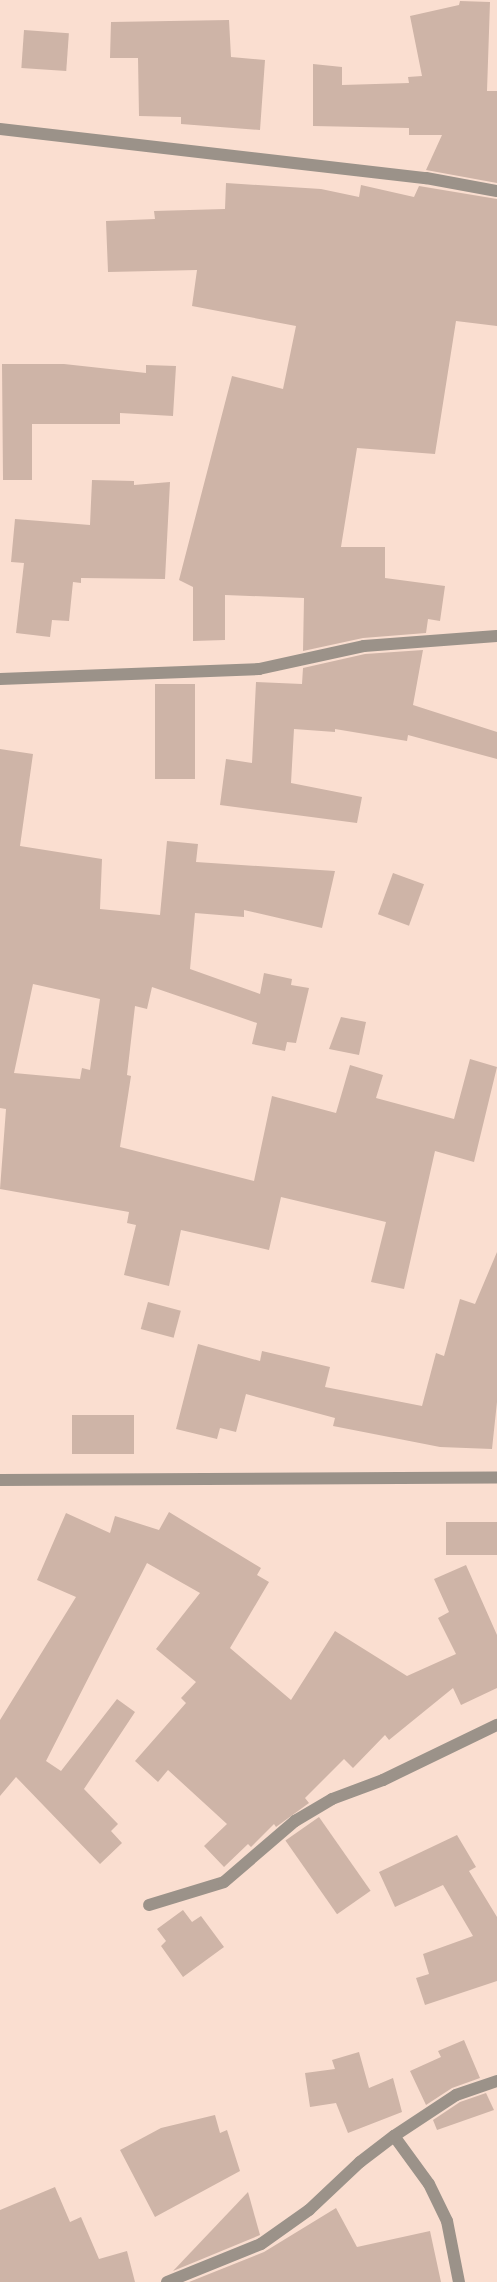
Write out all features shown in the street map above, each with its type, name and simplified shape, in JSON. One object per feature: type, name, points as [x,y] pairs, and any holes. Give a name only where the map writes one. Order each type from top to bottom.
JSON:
[{"type":"street","points":[[0,129],[426,178],[497,191]]},
{"type":"street","points":[[0,679],[259,669],[364,646],[497,636]]},
{"type":"street","points":[[0,1480],[497,1477]]},
{"type":"street","points":[[149,1905],[200,1893],[224,1882],[295,1821],[332,1799],[382,1780],[497,1725]]},
{"type":"street","points":[[167,2282],[261,2244],[309,2210],[360,2162],[394,2136],[456,2095],[497,2081]]},
{"type":"street","points":[[394,2136],[429,2184],[447,2221],[459,2282]]},
{"type":"building","points":[[460,1],[490,2],[487,91],[497,91],[497,183],[426,170],[442,135],[409,135],[409,128],[313,126],[313,64],[342,67],[342,85],[409,83],[408,77],[422,76],[410,16],[459,5]]},
{"type":"building","points":[[229,20],[231,57],[265,60],[260,130],[181,124],[181,117],[139,116],[138,58],[110,58],[111,22]]},
{"type":"building","points":[[24,30],[69,33],[66,71],[21,68]]},
{"type":"building","points":[[226,183],[321,189],[359,197],[361,185],[414,197],[419,186],[497,199],[497,326],[456,321],[435,454],[357,448],[341,547],[385,547],[385,578],[445,586],[440,621],[428,619],[426,633],[363,638],[303,651],[304,598],[225,595],[225,640],[193,641],[193,587],[179,580],[232,376],[283,389],[296,326],[192,306],[197,270],[108,272],[106,221],[155,219],[154,211],[225,209]]},
{"type":"building","points":[[2,364],[64,364],[146,373],[146,365],[176,366],[173,416],[120,413],[120,424],[32,424],[32,480],[3,480]]},
{"type":"building","points":[[92,480],[134,481],[134,485],[170,482],[165,579],[81,578],[81,583],[73,582],[69,621],[52,620],[50,637],[16,633],[24,563],[11,562],[15,519],[90,525]]},
{"type":"building","points":[[423,650],[413,705],[497,732],[497,759],[408,735],[407,741],[335,729],[335,732],[294,729],[291,783],[362,797],[357,823],[220,805],[226,759],[252,763],[256,682],[302,684],[303,668],[365,654]]},
{"type":"building","points":[[155,684],[195,684],[195,779],[155,779]]},
{"type":"building","points":[[0,749],[33,754],[20,846],[102,859],[100,909],[160,915],[167,841],[198,844],[196,862],[335,871],[322,928],[244,910],[244,917],[195,913],[190,969],[260,994],[264,973],[292,979],[291,985],[309,988],[296,1043],[287,1042],[285,1051],[252,1044],[257,1023],[152,987],[147,1009],[135,1006],[127,1075],[131,1076],[120,1147],[254,1181],[272,1096],[336,1113],[350,1065],[383,1075],[376,1098],[454,1119],[470,1059],[497,1067],[474,1162],[435,1151],[404,1289],[371,1282],[386,1222],[281,1197],[269,1250],[181,1230],[169,1286],[124,1275],[136,1225],[127,1223],[129,1212],[0,1189],[6,1109],[0,1108]],"holes":[[[33,984],[100,999],[90,1070],[82,1068],[80,1079],[14,1073]]]},
{"type":"building","points":[[393,873],[424,884],[409,926],[378,914]]},
{"type":"building","points":[[341,1017],[366,1022],[359,1055],[329,1049]]},
{"type":"building","points":[[497,1252],[497,1402],[492,1449],[440,1447],[333,1426],[335,1418],[246,1394],[236,1432],[220,1428],[217,1439],[176,1429],[198,1344],[260,1361],[262,1351],[330,1367],[325,1387],[422,1406],[436,1353],[444,1356],[460,1299],[475,1304]]},
{"type":"building","points":[[148,1302],[181,1311],[174,1338],[141,1329]]},
{"type":"building","points":[[72,1415],[134,1415],[134,1454],[72,1454]]},
{"type":"building","points":[[169,1512],[261,1568],[257,1575],[269,1582],[230,1648],[291,1700],[335,1631],[407,1676],[456,1654],[438,1618],[449,1612],[434,1579],[466,1565],[497,1635],[497,1688],[461,1705],[453,1688],[389,1740],[385,1735],[353,1768],[344,1759],[305,1798],[309,1803],[276,1827],[274,1824],[251,1847],[248,1844],[224,1867],[204,1846],[227,1824],[168,1770],[158,1782],[135,1761],[186,1703],[181,1698],[196,1682],[156,1649],[200,1593],[147,1563],[46,1761],[61,1771],[117,1699],[135,1712],[84,1789],[118,1824],[111,1831],[122,1843],[100,1864],[16,1777],[0,1796],[0,1720],[76,1597],[37,1580],[66,1513],[110,1533],[115,1516],[159,1530]]},
{"type":"building","points":[[446,1522],[497,1522],[497,1555],[446,1555]]},
{"type":"building","points":[[319,1817],[371,1891],[337,1914],[285,1841]]},
{"type":"building","points":[[457,1835],[476,1867],[469,1871],[497,1917],[497,1981],[425,2005],[416,1978],[429,1974],[423,1954],[473,1936],[443,1885],[395,1907],[379,1872]]},
{"type":"building","points":[[183,1910],[192,1922],[201,1916],[224,1947],[183,1977],[161,1946],[166,1941],[157,1929]]},
{"type":"building","points":[[464,2040],[480,2078],[452,2088],[426,2105],[410,2071],[441,2057],[438,2051]]},
{"type":"building","points":[[359,2052],[369,2088],[393,2078],[402,2112],[348,2133],[336,2103],[310,2107],[305,2073],[335,2069],[332,2060]]},
{"type":"building","points":[[486,2093],[494,2110],[437,2130],[433,2120],[460,2102]]},
{"type":"building","points":[[215,2115],[220,2133],[227,2130],[240,2171],[155,2217],[120,2150],[161,2128]]},
{"type":"building","points":[[55,2187],[70,2222],[81,2217],[99,2259],[127,2251],[135,2282],[0,2282],[0,2210]]},
{"type":"building","points":[[248,2192],[260,2235],[173,2271]]},
{"type":"building","points":[[336,2208],[357,2247],[430,2231],[441,2282],[189,2282],[264,2252]]}]
